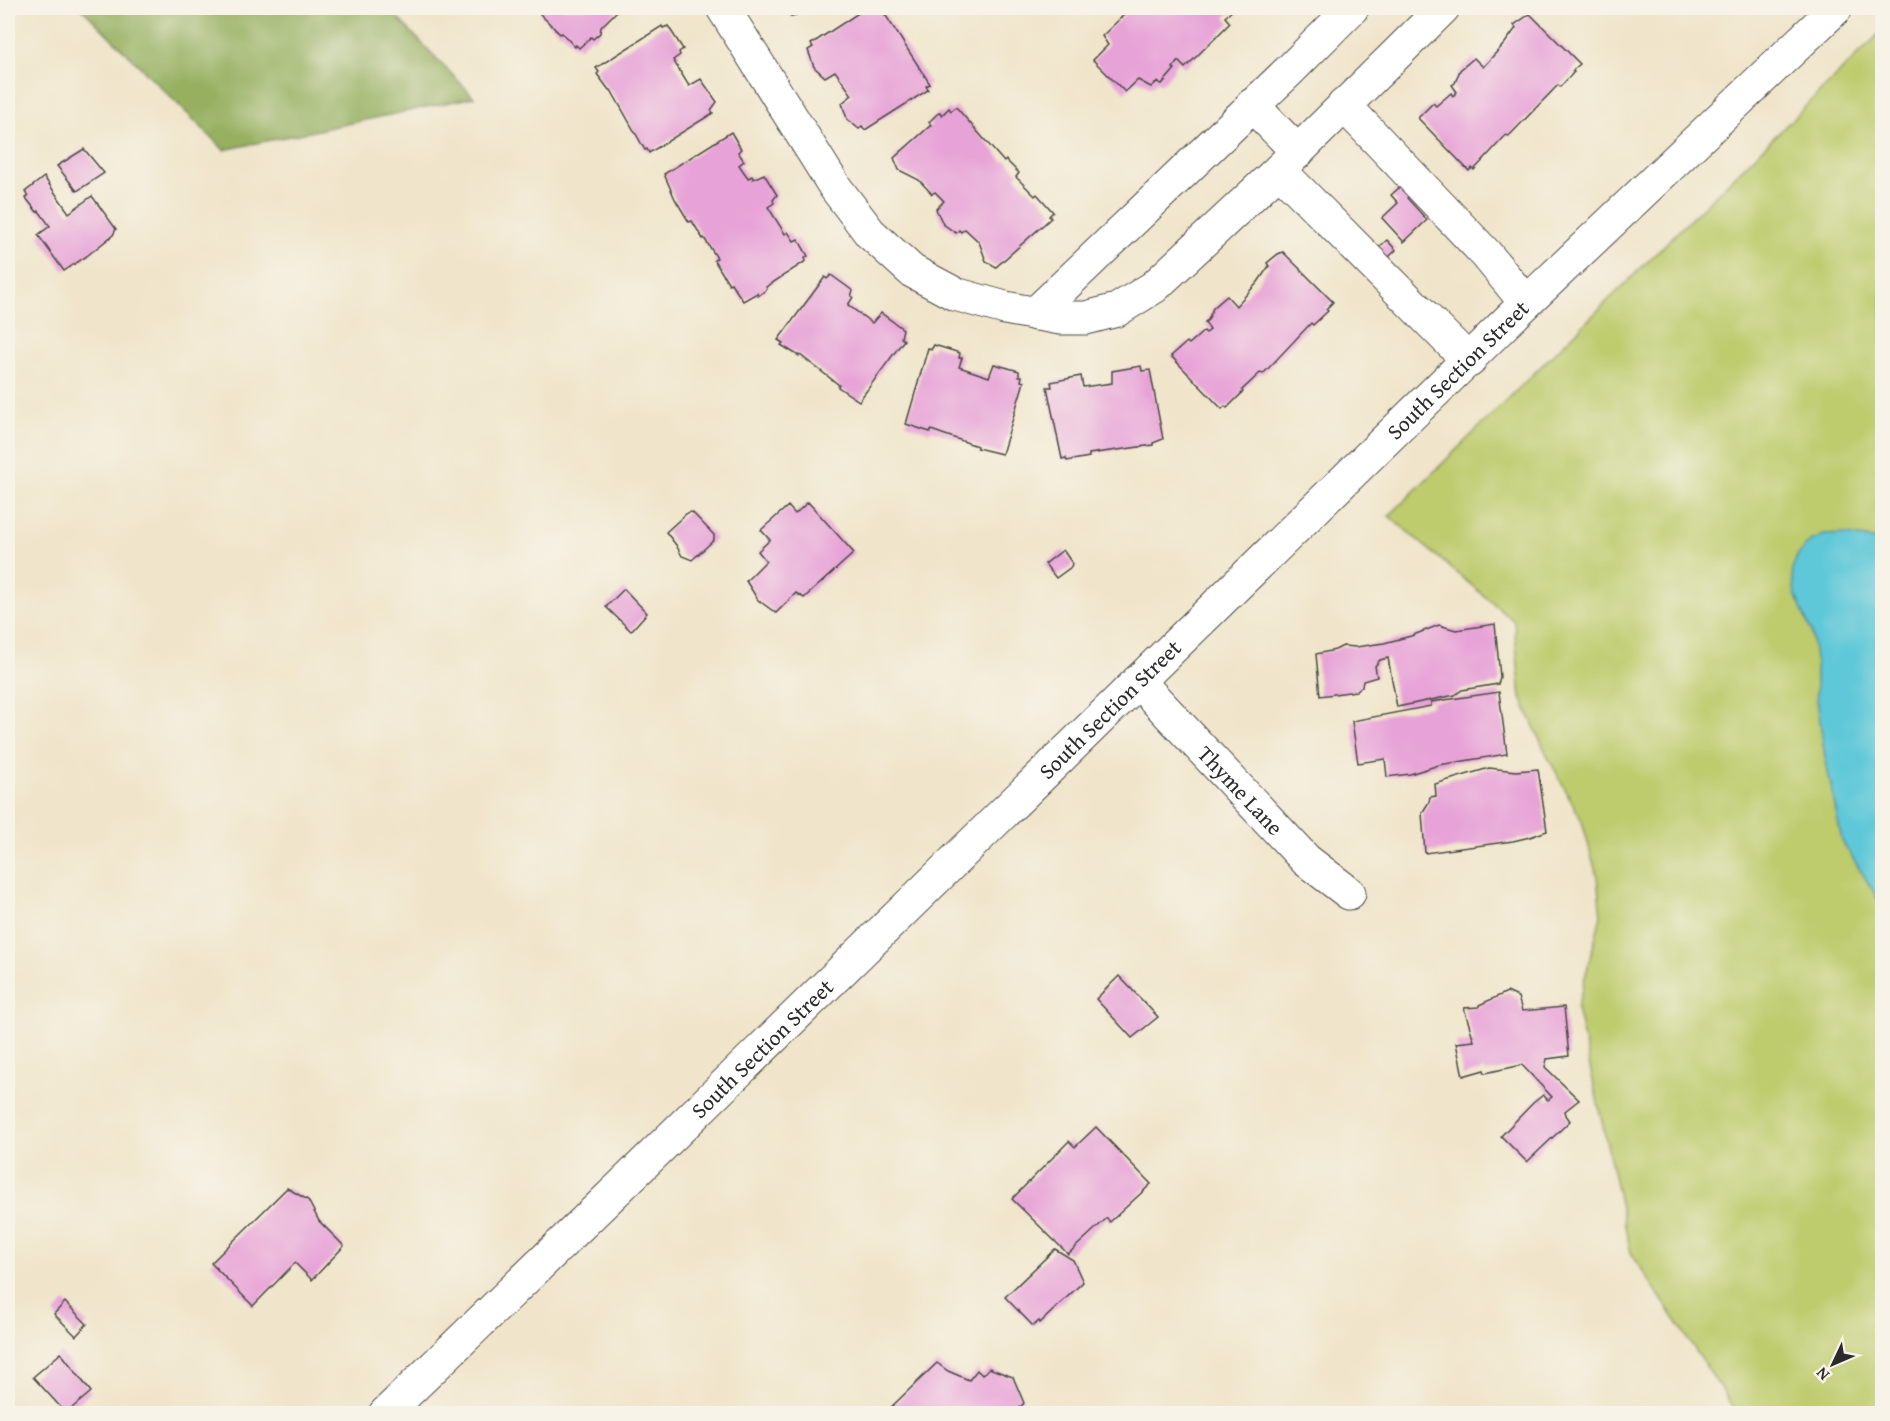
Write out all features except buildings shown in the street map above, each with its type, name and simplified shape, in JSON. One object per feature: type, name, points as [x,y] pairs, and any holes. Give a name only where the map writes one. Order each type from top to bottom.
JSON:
[{"type":"street","points":[[723,8],[835,187],[870,233],[912,271],[955,294],[1005,308],[1060,318],[1086,318],[1117,310],[1154,287],[1289,161],[1443,8]]},
{"type":"street","points":[[1035,314],[1352,8]]},
{"type":"street","name":"South Section Street","points":[[385,1413],[629,1179],[1526,303],[1836,8]]},
{"type":"street","points":[[1252,105],[1289,161],[1469,361]]},
{"type":"street","points":[[1344,105],[1486,254],[1526,303]]},
{"type":"street","name":"Thyme Lane","points":[[1138,681],[1306,860],[1349,893]]},
{"type":"path","points":[[8,1400],[20,1413]]},
{"type":"green space","points":[[81,8],[388,8],[474,97],[224,150]]},
{"type":"green space","points":[[1882,31],[1882,1413],[1737,1413],[1631,1253],[1577,1008],[1601,916],[1597,876],[1582,821],[1547,755],[1521,698],[1514,621],[1389,516]]},
{"type":"water","points":[[1842,534],[1882,541],[1882,911],[1877,897],[1842,841],[1825,757],[1811,631],[1795,594],[1792,570],[1797,556],[1810,541],[1824,535]]}]
